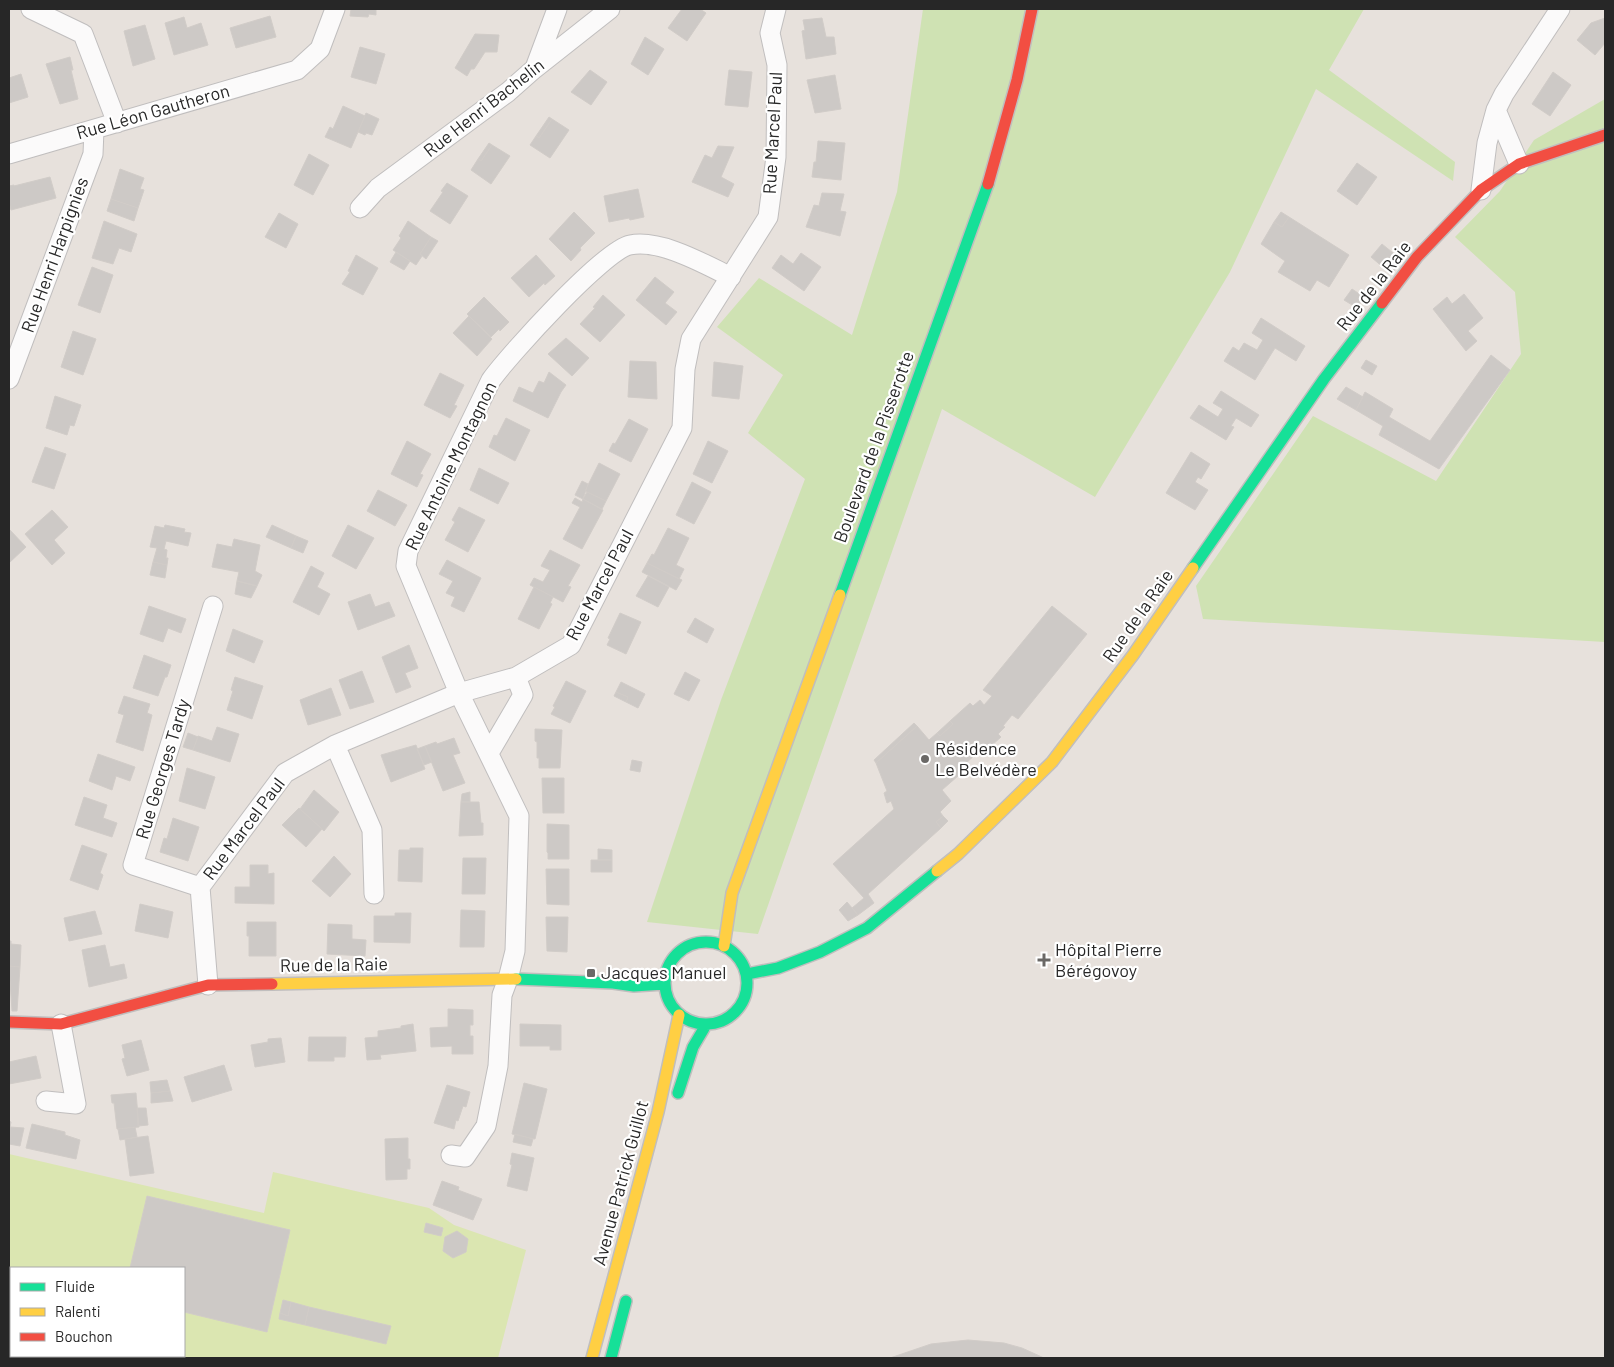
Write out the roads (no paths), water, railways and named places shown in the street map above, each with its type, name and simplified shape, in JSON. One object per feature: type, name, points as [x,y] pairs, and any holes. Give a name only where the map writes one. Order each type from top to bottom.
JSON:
[{"type":"street","points":[[31,9],[84,34],[117,123]]},
{"type":"street","name":"Rue Léon Gautheron","points":[[9,154],[296,70],[320,49],[335,9]]},
{"type":"street","points":[[534,69],[557,9]]},
{"type":"street","name":"Rue Henri Bachelin","points":[[360,208],[378,188],[508,92],[610,9]]},
{"type":"street","name":"Rue Marcel Paul","points":[[208,985],[200,888],[286,773],[335,745],[459,692],[516,677],[571,645],[682,428],[685,369],[691,339],[768,217],[776,157],[777,65],[770,33],[776,9]]},
{"type":"street","name":"Boulevard de la Pisserotte","points":[[724,946],[732,892],[984,198],[1017,80],[1032,9]]},
{"type":"street","points":[[1481,190],[1486,143],[1496,110],[1504,94],[1560,9]]},
{"type":"street","points":[[1496,110],[1519,164]]},
{"type":"street","name":"Rue Henri Harpignies","points":[[9,379],[93,154],[94,130]]},
{"type":"street","name":"Rue de la Raie","points":[[746,974],[778,968],[812,955],[867,928],[958,854],[1052,762],[1132,655],[1324,379],[1417,257],[1481,190],[1519,164],[1605,135]]},
{"type":"street","name":"Rue Antoine Montagnon","points":[[451,1155],[465,1157],[486,1126],[498,1066],[502,995],[515,951],[519,816],[459,692],[406,566],[408,551],[491,380],[564,299],[596,268],[623,247],[646,244],[690,257],[731,277]]},
{"type":"street","name":"Rue Georges Tardy","points":[[200,888],[133,865],[213,606]]},
{"type":"street","points":[[489,753],[523,695],[516,677]]},
{"type":"street","points":[[335,745],[372,830],[374,894]]},
{"type":"street","name":"Boulevard de la Pisserotte","points":[[718,914],[732,892]]},
{"type":"street","points":[[702,942],[710,928]]},
{"type":"street","points":[[702,942],[713,942],[724,946],[738,957],[746,974],[748,984],[746,994],[737,1012],[723,1021],[706,1025],[692,1022],[679,1015],[668,1001],[664,984],[666,969],[674,956],[687,946],[702,942]]},
{"type":"street","name":"Rue de la Raie","points":[[9,1022],[61,1024],[208,985],[508,979],[614,983],[634,986],[664,984]]},
{"type":"street","name":"Avenue Patrick Guillot","points":[[592,1358],[658,1112],[679,1015]]},
{"type":"street","points":[[46,1101],[76,1104],[61,1024]]},
{"type":"street","name":"Avenue Patrick Guillot","points":[[675,1102],[692,1047],[706,1025]]},
{"type":"street","points":[[611,1358],[628,1293]]},
{"type":"place","name":"Résidence Le Belvédère","points":[[925,759]]},
{"type":"place","name":"Hôpital Pierre Bérégovoy","points":[[1044,960]]},
{"type":"place","name":"Jacques Manuel","points":[[591,973]]}]
